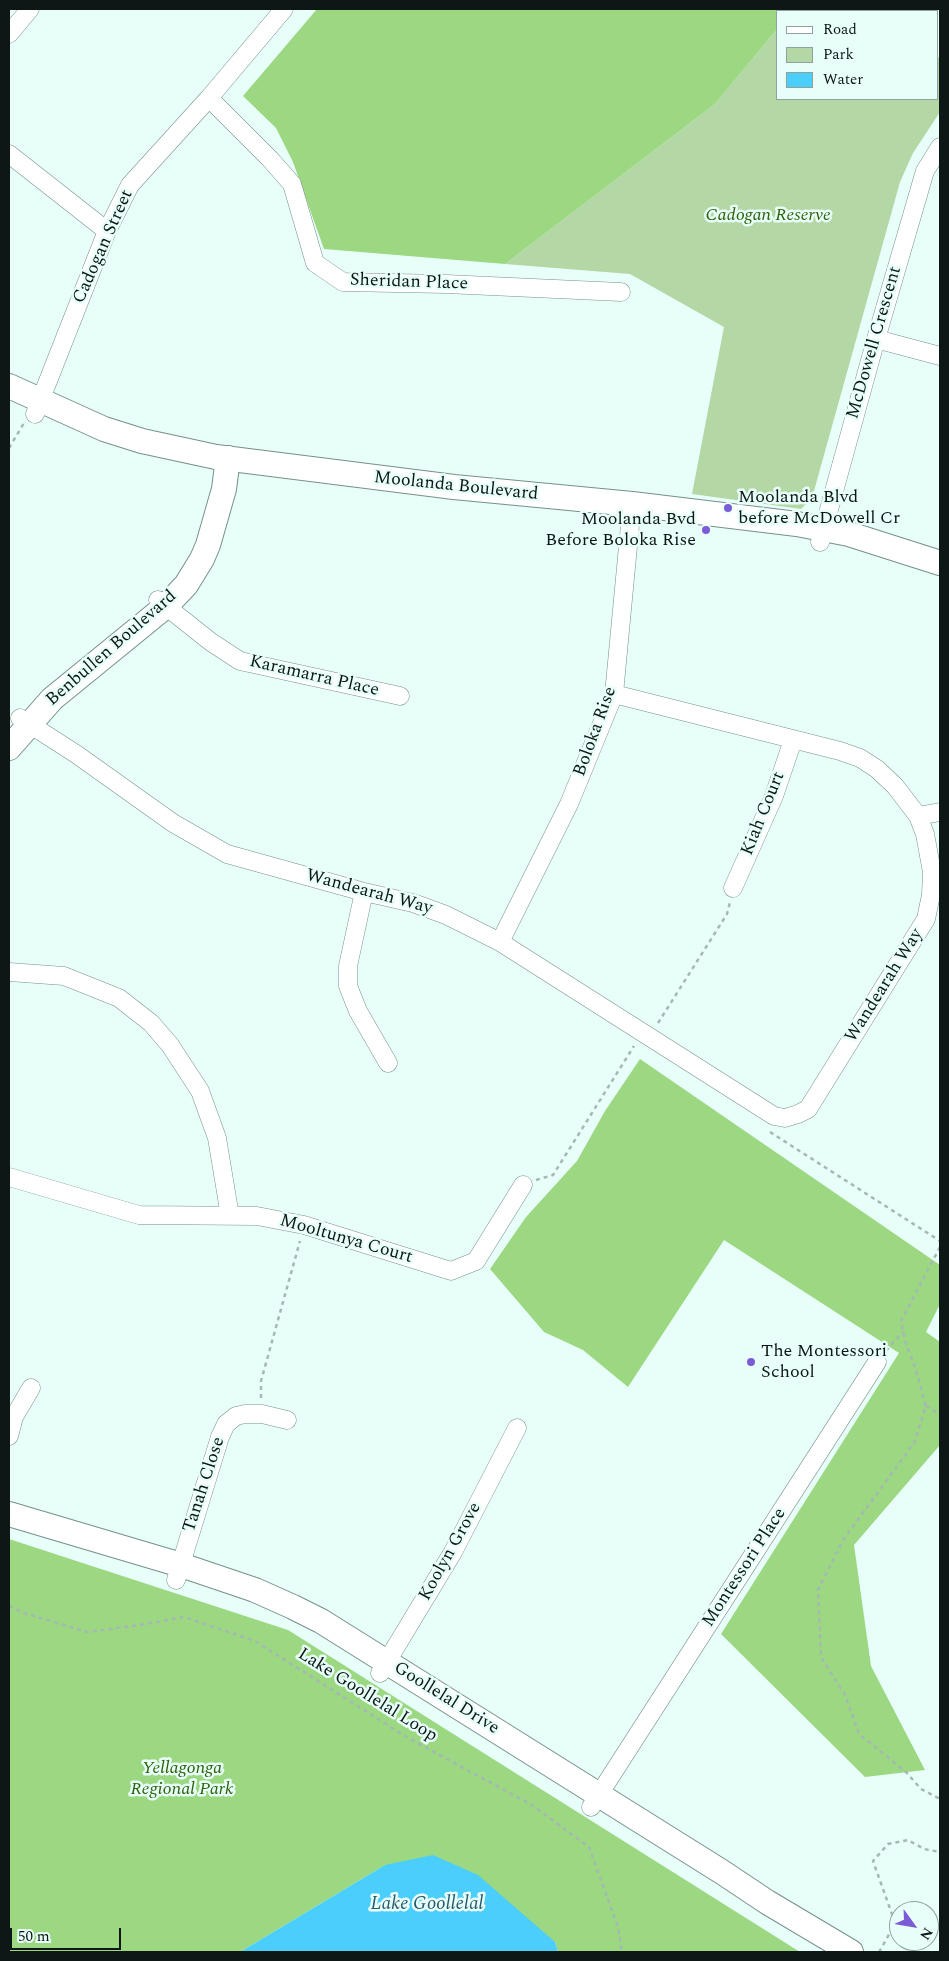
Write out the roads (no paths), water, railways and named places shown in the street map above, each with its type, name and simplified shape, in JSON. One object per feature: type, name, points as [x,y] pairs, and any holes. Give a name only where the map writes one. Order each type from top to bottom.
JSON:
[{"type":"street","points":[[9,34],[30,9]]},
{"type":"street","name":"Cadogan Street","points":[[34,412],[107,231],[130,185],[209,98],[284,9]]},
{"type":"street","name":"Sheridan Place","points":[[209,98],[270,159],[292,184],[315,263],[343,282],[446,284],[621,292]]},
{"type":"street","name":"McDowell Crescent","points":[[822,536],[876,338],[925,171],[940,147]]},
{"type":"street","points":[[9,154],[107,231]]},
{"type":"street","points":[[876,338],[940,356]]},
{"type":"street","name":"Moolanda Boulevard","points":[[9,386],[34,412]]},
{"type":"street","name":"Moolanda Boulevard","points":[[9,400],[114,446],[374,492],[631,510],[722,526],[822,536],[849,534],[940,563]]},
{"type":"street","name":"Benbullen Boulevard","points":[[9,748],[19,724],[84,658],[186,585],[202,559],[215,522],[221,464]]},
{"type":"street","name":"Boloka Rise","points":[[500,942],[569,804],[614,694],[620,646],[631,510]]},
{"type":"street","name":"Moolanda Boulevard","points":[[822,536],[940,576]]},
{"type":"street","name":"Karamarra Place","points":[[162,603],[211,642],[240,661],[400,696]]},
{"type":"street","name":"Wandearah Way","points":[[19,724],[76,754],[173,823],[227,854],[421,906],[446,915],[500,942],[774,1116],[785,1118],[798,1114],[808,1109],[926,919],[931,895],[932,872],[925,834],[918,816],[895,786],[877,769],[840,751],[614,694]]},
{"type":"street","name":"Kiah Court","points":[[734,888],[774,796],[793,740]]},
{"type":"street","points":[[918,816],[940,812]]},
{"type":"street","points":[[364,892],[348,966],[348,986],[358,1012],[388,1063]]},
{"type":"street","points":[[9,972],[64,976],[118,998],[151,1023],[170,1046],[200,1091],[217,1138],[230,1216]]},
{"type":"street","name":"Mooltunya Court","points":[[9,1177],[139,1215],[257,1216],[304,1225],[451,1271],[476,1261],[523,1185]]},
{"type":"street","name":"Montessori Place","points":[[595,1801],[877,1362]]},
{"type":"street","points":[[9,1436],[14,1417],[31,1388]]},
{"type":"street","name":"Tanah Close","points":[[178,1572],[220,1437],[226,1424],[236,1416],[262,1414],[287,1420]]},
{"type":"street","name":"Koolyn Grove","points":[[383,1668],[453,1552],[517,1428]]},
{"type":"street","name":"Goollelal Drive","points":[[9,1514],[178,1572]]},
{"type":"street","name":"Goollelal Drive","points":[[9,1528],[255,1590],[293,1607],[321,1622],[383,1668],[595,1801],[822,1952]]},
{"type":"street","name":"Goollelal Drive","points":[[595,1801],[722,1872],[767,1902],[851,1952]]},
{"type":"water","name":"Lake Goollelal","points":[[433,1855],[478,1875],[555,1942],[558,1952],[240,1952],[385,1865]]},
{"type":"place","name":"Moolanda Blvd before McDowell Cr","points":[[728,508]]},
{"type":"place","name":"Moolanda Bvd Before Boloka Rise","points":[[706,530]]},
{"type":"place","name":"The Montessori School","points":[[751,1362]]},
{"type":"park label","name":"Cadogan Reserve","points":[[768,216]]},
{"type":"park label","name":"Yellagonga Regional Park","points":[[182,1779]]}]
